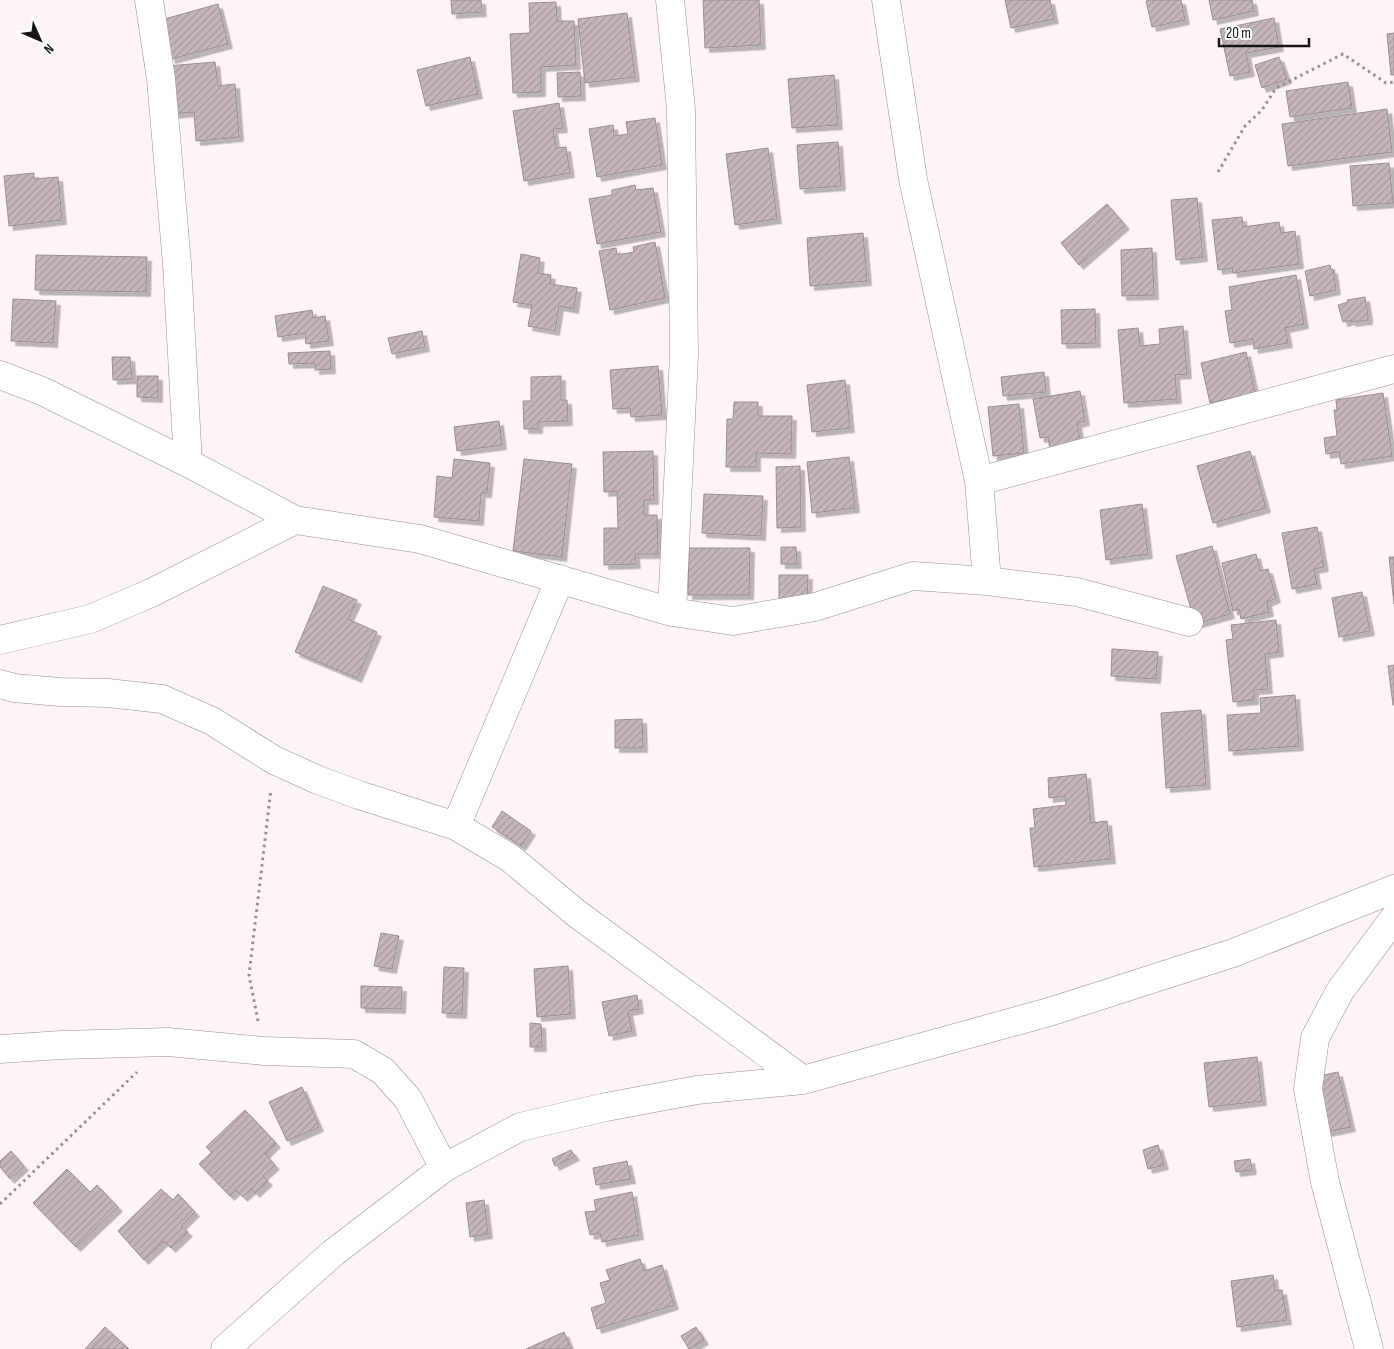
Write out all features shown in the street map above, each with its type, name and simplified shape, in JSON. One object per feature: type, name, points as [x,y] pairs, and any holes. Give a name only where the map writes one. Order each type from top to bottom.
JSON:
[{"type":"street","points":[[149,0],[161,79],[175,245],[188,463]]},
{"type":"street","points":[[670,0],[680,109],[684,354],[672,612]]},
{"type":"street","points":[[886,0],[913,179],[979,481],[988,581]]},
{"type":"street","points":[[979,481],[1394,369]]},
{"type":"street","points":[[0,375],[42,391],[188,463],[295,520],[420,539],[672,612],[733,622],[815,608],[913,576],[988,581],[1077,592],[1189,622]]},
{"type":"street","points":[[0,640],[90,619],[151,593],[295,520]]},
{"type":"street","points":[[456,826],[560,579]]},
{"type":"street","points":[[0,684],[14,688],[60,692],[108,693],[162,699],[212,721],[274,760],[318,780],[456,826],[510,858],[584,919],[803,1080]]},
{"type":"street","points":[[230,1347],[334,1253],[444,1168],[520,1127],[697,1090],[803,1080],[1049,1012],[1233,953],[1394,889]]},
{"type":"street","points":[[1369,1349],[1325,1182],[1308,1089],[1315,1038],[1340,991],[1394,918]]},
{"type":"street","points":[[0,1050],[60,1045],[168,1042],[264,1051],[354,1054],[383,1071],[408,1099],[444,1168]]},
{"type":"path","points":[[1218,172],[1245,126],[1262,110],[1276,88],[1285,83],[1343,54],[1386,83],[1394,82]]},
{"type":"path","points":[[264,1051],[250,975],[274,760]]},
{"type":"path","points":[[0,1204],[168,1042]]},
{"type":"building","points":[[451,0],[481,0],[482,12],[452,14]]},
{"type":"building","points":[[703,0],[759,0],[761,45],[705,48]]},
{"type":"building","points":[[1005,0],[1050,0],[1054,19],[1011,28]]},
{"type":"building","points":[[1181,0],[1185,20],[1152,27],[1146,1]]},
{"type":"building","points":[[1209,0],[1252,0],[1254,11],[1213,20]]},
{"type":"building","points":[[556,2],[557,21],[574,21],[576,65],[541,67],[541,92],[513,93],[510,34],[530,33],[529,3]]},
{"type":"building","points":[[218,4],[228,44],[171,59],[161,20]]},
{"type":"building","points":[[627,13],[635,77],[585,83],[578,19]]},
{"type":"building","points":[[1274,18],[1279,47],[1246,53],[1250,72],[1230,76],[1220,29]]},
{"type":"building","points":[[1394,33],[1394,75],[1391,75],[1387,34]]},
{"type":"building","points":[[470,57],[478,94],[426,106],[417,70]]},
{"type":"building","points":[[1279,57],[1287,79],[1262,88],[1255,65]]},
{"type":"building","points":[[215,62],[218,86],[235,84],[239,137],[196,141],[194,112],[170,114],[167,66]]},
{"type":"building","points":[[580,72],[581,96],[558,97],[557,73]]},
{"type":"building","points":[[834,75],[838,125],[792,128],[788,79]]},
{"type":"building","points":[[1348,82],[1352,108],[1290,117],[1286,91]]},
{"type":"building","points":[[559,103],[563,128],[553,129],[556,148],[566,147],[570,173],[524,181],[513,111]]},
{"type":"building","points":[[1387,109],[1392,152],[1288,166],[1282,124]]},
{"type":"building","points":[[655,118],[662,165],[597,177],[589,129],[613,125],[614,136],[628,134],[626,122]]},
{"type":"building","points":[[838,142],[841,186],[800,189],[797,145]]},
{"type":"building","points":[[768,148],[777,219],[735,225],[726,154]]},
{"type":"building","points":[[1389,163],[1393,203],[1353,206],[1350,166]]},
{"type":"building","points":[[34,173],[34,179],[58,177],[62,220],[9,226],[4,176]]},
{"type":"building","points":[[635,185],[636,190],[653,188],[661,232],[597,244],[589,199],[612,195],[612,190]]},
{"type":"building","points":[[1197,198],[1203,257],[1176,260],[1171,200]]},
{"type":"building","points":[[1107,204],[1125,225],[1079,265],[1061,243]]},
{"type":"building","points":[[1242,217],[1243,227],[1279,222],[1281,233],[1295,231],[1299,264],[1233,273],[1232,268],[1218,270],[1212,220]]},
{"type":"building","points":[[863,233],[867,281],[810,286],[807,238]]},
{"type":"building","points":[[655,242],[665,298],[610,310],[599,251],[616,248],[617,255],[634,252],[633,247]]},
{"type":"building","points":[[1152,248],[1154,295],[1122,296],[1121,250]]},
{"type":"building","points":[[521,254],[540,258],[538,273],[551,275],[550,284],[577,288],[574,309],[559,306],[555,331],[528,326],[532,305],[513,302]]},
{"type":"building","points":[[36,255],[147,257],[146,292],[35,290]]},
{"type":"building","points":[[1330,265],[1331,270],[1333,269],[1336,290],[1310,296],[1305,271]]},
{"type":"building","points":[[1296,275],[1304,324],[1285,328],[1288,343],[1254,349],[1253,339],[1230,343],[1225,311],[1232,310],[1229,287]]},
{"type":"building","points":[[1365,297],[1368,320],[1343,322],[1338,305],[1348,302],[1347,300]]},
{"type":"building","points":[[13,299],[56,301],[53,343],[11,341]]},
{"type":"building","points":[[1095,309],[1096,343],[1062,344],[1061,310]]},
{"type":"building","points":[[312,310],[313,318],[325,316],[329,341],[306,344],[305,333],[278,337],[275,316]]},
{"type":"building","points":[[1183,326],[1187,374],[1175,375],[1177,399],[1124,403],[1118,330],[1138,328],[1140,346],[1160,344],[1159,329]]},
{"type":"building","points":[[422,331],[425,347],[392,354],[388,338]]},
{"type":"building","points":[[330,351],[331,369],[315,370],[315,363],[289,364],[288,353]]},
{"type":"building","points":[[1246,352],[1255,393],[1210,403],[1201,363]]},
{"type":"building","points":[[112,357],[130,357],[132,379],[113,380]]},
{"type":"building","points":[[658,366],[662,415],[631,417],[630,408],[613,409],[610,370]]},
{"type":"building","points":[[1044,372],[1046,392],[1003,396],[1001,377]]},
{"type":"building","points":[[137,376],[158,376],[158,398],[137,397]]},
{"type":"building","points":[[561,376],[561,400],[567,400],[568,421],[538,422],[538,429],[524,429],[523,401],[531,401],[531,377]]},
{"type":"building","points":[[845,380],[850,428],[812,432],[807,385]]},
{"type":"building","points":[[1080,391],[1085,421],[1077,423],[1081,445],[1050,450],[1048,437],[1040,438],[1033,399]]},
{"type":"building","points":[[1383,393],[1392,456],[1341,464],[1339,452],[1326,454],[1324,438],[1337,436],[1334,410],[1337,410],[1336,400]]},
{"type":"building","points":[[734,402],[758,402],[758,416],[792,416],[791,454],[756,453],[756,467],[726,467],[727,419],[733,419]]},
{"type":"building","points":[[1019,404],[1024,453],[993,456],[988,407]]},
{"type":"building","points":[[499,421],[502,445],[457,451],[454,427]]},
{"type":"building","points":[[653,451],[654,500],[644,500],[644,515],[657,515],[658,554],[635,554],[636,564],[604,565],[604,528],[618,528],[617,491],[604,492],[603,452]]},
{"type":"building","points":[[1250,451],[1266,508],[1213,523],[1197,466]]},
{"type":"building","points":[[849,457],[855,508],[812,513],[807,462]]},
{"type":"building","points":[[454,459],[490,463],[487,493],[481,493],[479,521],[434,517],[437,476],[452,478]]},
{"type":"building","points":[[524,459],[572,464],[562,557],[513,551]]},
{"type":"building","points":[[800,466],[801,527],[777,528],[776,467]]},
{"type":"building","points":[[704,494],[763,496],[761,536],[702,533]]},
{"type":"building","points":[[1142,504],[1148,554],[1106,560],[1100,510]]},
{"type":"building","points":[[1317,527],[1324,567],[1314,569],[1317,584],[1292,589],[1282,533]]},
{"type":"building","points":[[1212,546],[1230,614],[1195,624],[1176,556]]},
{"type":"building","points":[[781,547],[796,547],[797,564],[781,564]]},
{"type":"building","points":[[689,548],[750,548],[749,595],[688,595]]},
{"type":"building","points":[[1256,554],[1260,571],[1268,569],[1276,598],[1267,602],[1269,612],[1241,619],[1239,609],[1233,611],[1222,563]]},
{"type":"building","points":[[1389,557],[1394,557],[1394,604]]},
{"type":"building","points":[[779,575],[808,575],[807,605],[779,605]]},
{"type":"building","points":[[323,586],[357,600],[348,619],[377,632],[357,678],[295,652]]},
{"type":"building","points":[[1362,592],[1370,631],[1339,637],[1332,598]]},
{"type":"building","points":[[1276,620],[1279,652],[1265,654],[1268,689],[1254,690],[1254,700],[1233,702],[1226,640],[1233,639],[1231,625]]},
{"type":"building","points":[[1112,649],[1158,652],[1156,679],[1111,676]]},
{"type":"building","points":[[1394,665],[1394,705],[1393,705],[1388,666]]},
{"type":"building","points":[[1295,695],[1299,746],[1229,751],[1227,715],[1261,713],[1260,698]]},
{"type":"building","points":[[1201,710],[1206,785],[1166,788],[1161,713]]},
{"type":"building","points":[[642,719],[643,748],[615,748],[615,720]]},
{"type":"building","points":[[1086,774],[1091,823],[1107,821],[1111,859],[1034,867],[1030,828],[1035,828],[1033,809],[1066,805],[1065,796],[1049,798],[1048,778]]},
{"type":"building","points":[[502,811],[531,831],[521,846],[492,827]]},
{"type":"building","points":[[381,933],[399,936],[392,969],[374,966]]},
{"type":"building","points":[[568,966],[571,1014],[537,1017],[534,969]]},
{"type":"building","points":[[444,967],[464,968],[462,1014],[442,1013]]},
{"type":"building","points":[[361,986],[402,987],[401,1009],[361,1008]]},
{"type":"building","points":[[637,995],[639,1009],[628,1011],[632,1031],[609,1036],[602,1002]]},
{"type":"building","points":[[530,1023],[541,1024],[542,1047],[530,1047]]},
{"type":"building","points":[[1257,1057],[1262,1101],[1209,1107],[1204,1063]]},
{"type":"building","points":[[1338,1072],[1351,1127],[1327,1132],[1315,1077]]},
{"type":"building","points":[[302,1087],[319,1127],[287,1141],[269,1102]]},
{"type":"building","points":[[245,1110],[276,1143],[265,1154],[275,1165],[263,1176],[268,1181],[255,1193],[252,1189],[243,1197],[236,1190],[230,1196],[199,1164],[212,1152],[206,1147]]},
{"type":"building","points":[[1158,1145],[1164,1165],[1148,1169],[1143,1150]]},
{"type":"building","points":[[571,1150],[575,1156],[555,1166],[552,1159]]},
{"type":"building","points":[[11,1151],[24,1166],[10,1179],[0,1167],[0,1161]]},
{"type":"building","points":[[1250,1159],[1252,1170],[1236,1172],[1234,1161]]},
{"type":"building","points":[[627,1161],[631,1179],[596,1185],[593,1168]]},
{"type":"building","points":[[67,1169],[90,1192],[97,1185],[118,1207],[76,1247],[33,1203]]},
{"type":"building","points":[[161,1189],[173,1200],[178,1194],[195,1212],[181,1226],[188,1232],[171,1248],[164,1241],[144,1260],[118,1231]]},
{"type":"building","points":[[632,1192],[639,1235],[602,1242],[600,1233],[590,1235],[585,1212],[596,1211],[594,1200]]},
{"type":"building","points":[[484,1200],[488,1234],[470,1237],[466,1203]]},
{"type":"building","points":[[640,1259],[644,1271],[662,1265],[674,1305],[597,1329],[591,1308],[606,1303],[600,1283],[610,1280],[606,1270]]},
{"type":"building","points":[[1273,1275],[1275,1291],[1282,1290],[1287,1320],[1237,1327],[1231,1281]]},
{"type":"building","points":[[105,1327],[129,1349],[85,1349]]},
{"type":"building","points":[[696,1327],[704,1340],[689,1349],[681,1336]]},
{"type":"building","points":[[564,1332],[571,1349],[526,1349]]}]
